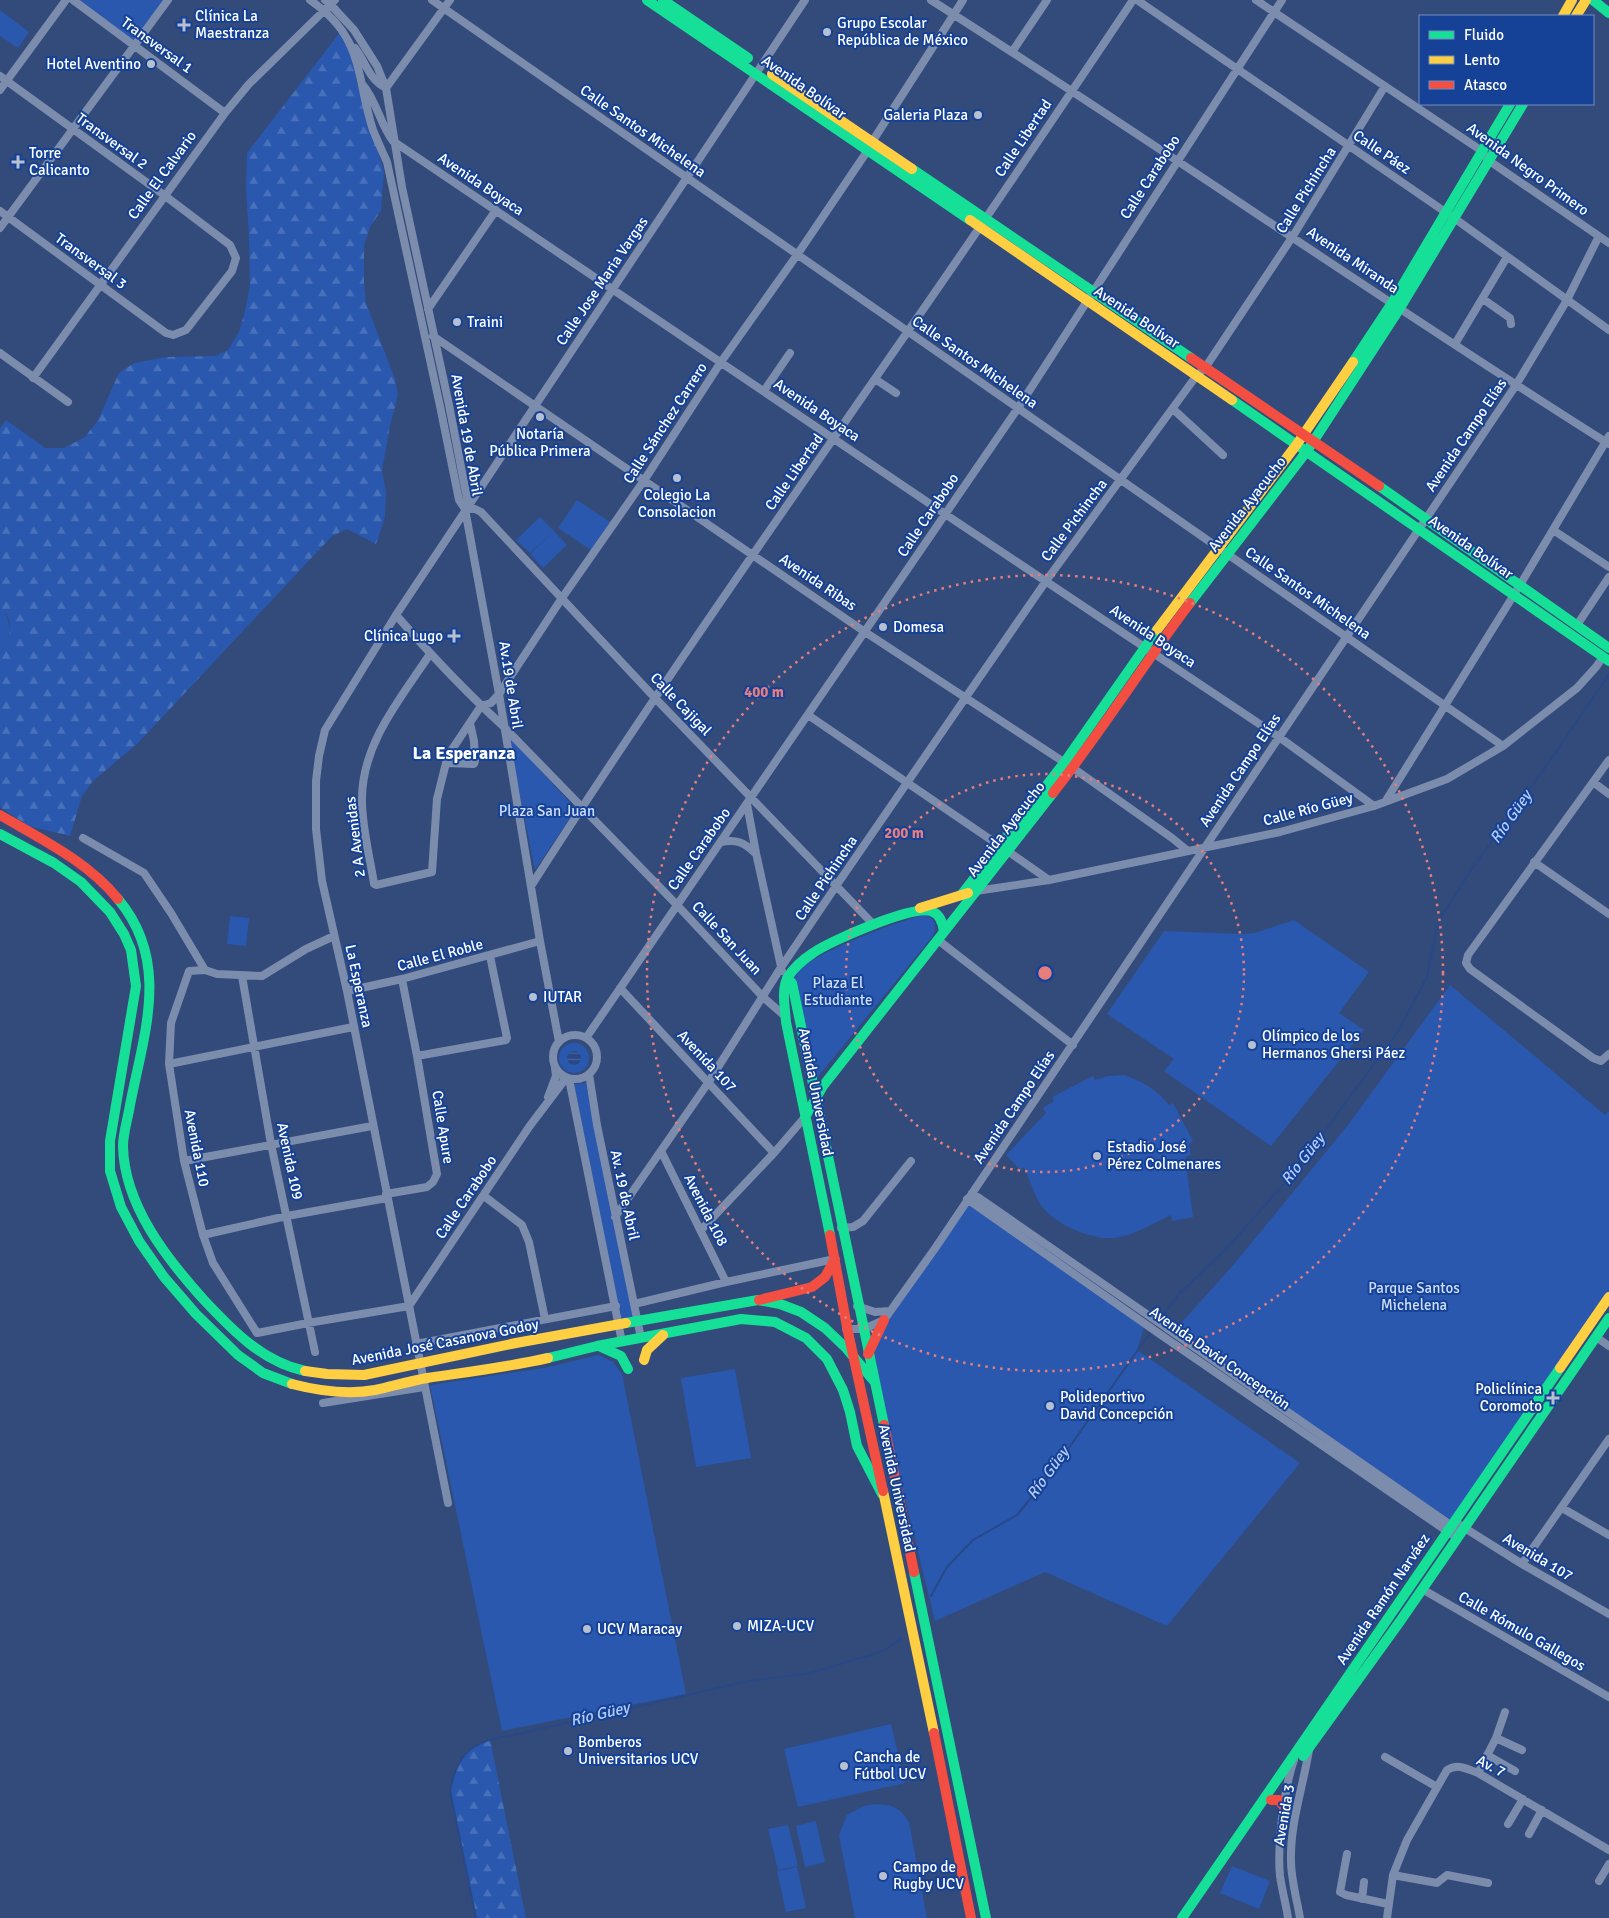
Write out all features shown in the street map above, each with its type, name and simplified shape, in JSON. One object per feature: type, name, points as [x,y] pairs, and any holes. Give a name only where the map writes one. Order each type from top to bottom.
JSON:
[{"type":"street","points":[[0,90],[3,78],[66,0]]},
{"type":"street","name":"Transversal 1","points":[[73,0],[225,113]]},
{"type":"street","points":[[0,228],[72,129],[136,46],[168,0]]},
{"type":"street","name":"Avenida 19 de Abril","points":[[310,0],[329,4],[354,30],[366,46],[386,88],[393,141],[467,498],[465,509]]},
{"type":"street","name":"Calle Santos Michelena","points":[[432,0],[1503,746]]},
{"type":"street","points":[[349,40],[360,54],[372,77],[386,88],[450,0]]},
{"type":"street","name":"Avenida Bolívar","points":[[647,0],[758,70],[1201,372],[1303,434],[1577,625],[1607,657]]},
{"type":"street","name":"Avenida Bolívar","points":[[663,0],[758,70]]},
{"type":"street","name":"Calle Jose Maria Vargas","points":[[465,509],[614,289],[805,0]]},
{"type":"street","name":"Avenida Miranda","points":[[931,0],[1178,160],[1516,385],[1608,441]]},
{"type":"street","name":"Calle Sánchez Carrero","points":[[481,706],[491,704],[500,694],[562,598],[645,479],[721,362],[797,255],[870,146],[963,0]]},
{"type":"street","points":[[1012,52],[1047,0]]},
{"type":"street","name":"Calle Libertad","points":[[531,886],[655,698],[908,332],[1133,0]]},
{"type":"street","name":"Calle Páez","points":[[1137,0],[1450,215],[1609,330]]},
{"type":"street","name":"Avenida Negro Primero","points":[[1256,0],[1482,151],[1488,160],[1609,243]]},
{"type":"street","name":"Calle Carabobo","points":[[586,1038],[1018,408],[1282,0]]},
{"type":"street","points":[[1564,15],[1572,0]]},
{"type":"street","points":[[1577,15],[1586,0]]},
{"type":"street","points":[[1593,0],[1609,13]]},
{"type":"street","name":"Avenida 19 de Abril","points":[[329,4],[349,40],[363,85],[373,129],[387,162],[459,500],[465,509]]},
{"type":"street","name":"Calle El Calvario","points":[[33,378],[225,113],[250,84],[329,4]]},
{"type":"street","name":"Transversal 2","points":[[3,78],[230,245],[236,258],[232,271],[186,330],[173,334],[166,333]]},
{"type":"street","name":"Avenida Boyaca","points":[[363,85],[372,95],[382,124],[393,141],[1279,737],[1374,806]]},
{"type":"street","name":"Calle Pichincha","points":[[615,1217],[708,1083],[764,998],[780,969],[836,886],[1046,581],[1201,372],[1293,236],[1385,86]]},
{"type":"street","name":"Avenida Ayacucho","points":[[1450,215],[1482,151],[1509,105]]},
{"type":"street","name":"Avenida Ayacucho","points":[[1148,650],[1228,553],[1314,442],[1450,215],[1488,160],[1522,105]]},
{"type":"street","points":[[428,309],[496,210]]},
{"type":"street","name":"Transversal 3","points":[[0,211],[166,333]]},
{"type":"street","name":"Avenida Campo Elías","points":[[887,1315],[936,1247],[1073,1045],[1203,848],[1516,385],[1567,300],[1599,236]]},
{"type":"street","points":[[1455,344],[1507,257]]},
{"type":"street","points":[[1483,299],[1510,318],[1511,324]]},
{"type":"street","name":"Avenida Ayacucho","points":[[962,894],[1004,849],[1069,766],[1218,547],[1297,444],[1396,305]]},
{"type":"street","name":"Avenida Ribas","points":[[433,336],[645,479],[865,632],[1069,766],[1188,851]]},
{"type":"street","points":[[0,353],[68,402]]},
{"type":"street","points":[[764,391],[790,354]]},
{"type":"street","name":"Avenida Bolívar","points":[[1201,372],[1297,444],[1513,595],[1607,657]]},
{"type":"street","points":[[875,379],[896,393]]},
{"type":"street","points":[[1173,409],[1223,455]]},
{"type":"street","points":[[1385,802],[1608,441]]},
{"type":"street","name":"Calle Cajigal","points":[[465,509],[475,509],[481,512],[749,801],[874,925]]},
{"type":"street","name":"La Esperanza","points":[[448,1503],[346,991],[322,881],[316,829],[316,781],[319,756],[326,730],[396,615],[465,509]]},
{"type":"street","name":"Av.19 de Abril","points":[[465,509],[500,694],[540,941],[559,1042]]},
{"type":"street","points":[[1553,530],[1609,567]]},
{"type":"street","points":[[1577,625],[1609,576]]},
{"type":"street","name":"Calle San Juan","points":[[396,615],[430,654],[481,706],[504,726],[764,998],[786,1017]]},
{"type":"street","name":"2 A Avenidas","points":[[430,654],[380,731],[366,766],[362,797],[374,884],[377,885],[432,872],[437,799],[446,763]]},
{"type":"street","name":"Calle Río Güey","points":[[976,892],[1049,880],[1280,832],[1374,806],[1447,779],[1503,746],[1577,688],[1607,657]]},
{"type":"street","points":[[470,722],[474,741],[474,764],[446,763],[450,751],[481,706]]},
{"type":"street","points":[[808,715],[1049,880]]},
{"type":"street","points":[[1609,760],[1468,955],[1466,963],[1470,969],[1593,1058],[1601,1061],[1609,1054]]},
{"type":"street","points":[[1593,782],[1609,794]]},
{"type":"street","points":[[749,801],[756,853],[780,969],[787,978]]},
{"type":"street","name":"Avenida José Casanova Godoy","points":[[0,815],[76,860],[94,873],[110,889],[136,924],[148,958],[150,1000],[124,1145],[125,1160],[132,1188],[141,1213],[154,1237],[177,1268],[242,1338],[269,1358],[298,1368],[341,1376],[364,1375],[638,1320],[758,1300],[788,1306],[810,1316],[831,1333],[874,1381]]},
{"type":"street","name":"Avenida José Casanova Godoy","points":[[0,834],[64,868],[86,885],[107,909],[128,944],[135,967],[136,986],[110,1141],[110,1171],[121,1207],[139,1241],[164,1277],[196,1314],[238,1355],[263,1373],[292,1384],[310,1389],[340,1392],[373,1390],[423,1383],[641,1338]]},
{"type":"street","points":[[83,838],[144,873],[171,913],[205,970],[217,974],[262,976],[306,949],[334,936]]},
{"type":"street","points":[[721,842],[741,841],[756,853]]},
{"type":"street","name":"Avenida Ayacucho","points":[[787,978],[813,952],[874,925],[914,910],[962,894],[976,892],[1004,849]]},
{"type":"street","points":[[1534,862],[1609,914]]},
{"type":"street","points":[[701,1230],[774,1154],[805,1117],[823,1086],[976,892]]},
{"type":"street","points":[[914,910],[928,910],[937,914],[943,922],[941,936]]},
{"type":"street","points":[[941,936],[1073,1045]]},
{"type":"street","name":"Calle El Roble","points":[[346,991],[402,979],[540,941]]},
{"type":"street","points":[[417,1056],[506,1040],[490,956]]},
{"type":"street","name":"Avenida 110","points":[[205,970],[189,971],[182,988],[171,1023],[169,1064],[184,1161],[202,1235],[213,1263],[257,1333],[308,1323]]},
{"type":"street","name":"Avenida 109","points":[[242,976],[271,1144],[315,1352]]},
{"type":"street","name":"Avenida Universidad","points":[[971,1918],[928,1704],[854,1357],[846,1329],[835,1259],[786,1017],[784,986],[787,978],[792,983],[857,1306],[864,1329],[986,1918]]},
{"type":"street","name":"Calle Apure","points":[[202,1235],[427,1187],[433,1182],[436,1174],[417,1056],[402,979]]},
{"type":"street","name":"Avenida 107","points":[[620,988],[774,1154]]},
{"type":"street","points":[[169,1064],[353,1027]]},
{"type":"street","points":[[546,1104],[556,1076],[553,1057],[555,1047],[559,1042],[572,1036],[586,1038],[591,1043],[597,1056],[594,1069],[579,1079],[566,1078]]},
{"type":"street","points":[[555,1068],[566,1078],[616,1306],[622,1342]]},
{"type":"street","name":"Av. 19 de Abril","points":[[589,1074],[615,1217],[638,1320]]},
{"type":"street","points":[[546,1104],[566,1078]]},
{"type":"street","name":"Calle Carabobo","points":[[409,1306],[546,1104]]},
{"type":"street","points":[[184,1161],[372,1126]]},
{"type":"street","name":"Avenida 108","points":[[660,1151],[726,1282]]},
{"type":"street","points":[[841,1228],[853,1227],[863,1221],[911,1161]]},
{"type":"street","points":[[484,1196],[522,1225],[529,1242],[545,1319]]},
{"type":"street","name":"Avenida David Concepción","points":[[970,1196],[1146,1319],[1166,1328],[1311,1434]]},
{"type":"street","points":[[634,1304],[835,1259]]},
{"type":"street","points":[[758,1300],[812,1286],[825,1277],[835,1259]]},
{"type":"street","name":"Avenida Ramón Narváez","points":[[1182,1918],[1298,1752],[1451,1525],[1609,1297]]},
{"type":"street","points":[[308,1323],[409,1306]]},
{"type":"street","points":[[416,1344],[616,1306]]},
{"type":"street","points":[[857,1306],[887,1315]]},
{"type":"street","points":[[846,1329],[864,1329],[887,1315]]},
{"type":"street","points":[[868,1354],[887,1315]]},
{"type":"street","name":"Avenida Ramón Narváez","points":[[1191,1918],[1271,1800],[1422,1589],[1609,1318]]},
{"type":"street","points":[[638,1320],[641,1338],[741,1319],[775,1322],[806,1338],[827,1359],[839,1382],[850,1412],[857,1446],[882,1494]]},
{"type":"street","name":"Avenida David Concepción","points":[[1146,1319],[1161,1335],[1393,1490],[1461,1533]]},
{"type":"street","points":[[644,1360],[647,1350],[663,1335]]},
{"type":"street","points":[[1596,1337],[1609,1346]]},
{"type":"street","points":[[597,1346],[621,1356],[628,1369]]},
{"type":"street","points":[[324,1403],[423,1383]]},
{"type":"street","points":[[1522,1564],[1609,1439]]},
{"type":"street","points":[[1562,1508],[1609,1535]]},
{"type":"street","name":"Avenida 107","points":[[1451,1525],[1461,1533],[1522,1564],[1609,1614]]},
{"type":"street","name":"Calle Rómulo Gallegos","points":[[1422,1589],[1609,1697]]},
{"type":"street","points":[[928,1704],[942,1702]]},
{"type":"street","points":[[1478,1773],[1496,1738],[1505,1712]]},
{"type":"street","points":[[1496,1738],[1522,1750]]},
{"type":"street","name":"Avenida 3","points":[[1300,1918],[1290,1862],[1293,1830],[1304,1781],[1309,1747]]},
{"type":"street","name":"Avenida 3","points":[[1288,1918],[1280,1876],[1280,1852],[1289,1776],[1298,1752]]},
{"type":"street","points":[[1487,1756],[1515,1771]]},
{"type":"street","points":[[1385,1757],[1437,1787]]},
{"type":"street","name":"Av. 7","points":[[1387,1918],[1393,1875],[1407,1840],[1447,1770],[1454,1766],[1462,1766],[1478,1773],[1608,1848]]},
{"type":"street","points":[[1508,1824],[1523,1799]]},
{"type":"street","points":[[1271,1800],[1279,1800],[1284,1807]]},
{"type":"street","points":[[1529,1834],[1542,1810]]},
{"type":"street","points":[[1347,1854],[1340,1892],[1388,1904]]},
{"type":"street","points":[[1599,1881],[1609,1864]]},
{"type":"street","points":[[1393,1875],[1437,1882],[1447,1875],[1488,1883]]},
{"type":"street","points":[[1362,1898],[1364,1882]]},
{"type":"green space","points":[[78,0],[166,0],[135,43]]},
{"type":"green space","points":[[0,10],[29,32],[18,48],[0,36]]},
{"type":"green space","points":[[341,31],[350,43],[357,84],[384,171],[381,211],[371,225],[364,245],[364,283],[366,303],[395,379],[398,395],[382,471],[386,492],[385,517],[376,544],[347,529],[332,536],[138,743],[93,781],[82,796],[70,836],[29,826],[0,806],[0,654],[9,636],[10,623],[5,612],[0,607],[0,428],[6,420],[45,448],[64,448],[85,437],[98,420],[119,373],[134,363],[167,357],[215,356],[228,350],[239,332],[250,285],[246,188],[247,153]]},
{"type":"green space","points":[[577,500],[610,522],[591,550],[558,528]]},
{"type":"green space","points":[[540,517],[554,531],[530,553],[516,540]]},
{"type":"green space","points":[[554,531],[567,545],[543,568],[530,554]]},
{"type":"green space","points":[[0,607],[3,608],[6,615],[10,631],[7,642],[0,654]]},
{"type":"green space","name":"Plaza San Juan","points":[[508,735],[576,809],[535,870]]},
{"type":"green space","name":"Plaza El Estudiante","points":[[926,915],[935,924],[932,937],[816,1079],[794,979],[800,969],[809,962],[840,946],[899,923]]},
{"type":"green space","points":[[230,916],[249,918],[246,946],[227,944]]},
{"type":"green space","name":"Olímpico de los Hermanos Ghersi Páez","points":[[1294,920],[1369,972],[1339,1013],[1364,1030],[1271,1146],[1164,1071],[1174,1059],[1107,1014],[1164,931],[1255,933]]},
{"type":"green space","name":"Parque Santos Michelena","points":[[1450,985],[1605,1115],[1609,1111],[1609,1293],[1454,1523],[1175,1330],[1235,1263],[1348,1125]]},
{"type":"green space","points":[[574,1043],[585,1047],[589,1058],[585,1069],[574,1073],[563,1069],[559,1058],[563,1047]]},
{"type":"green space","name":"Estadio José Pérez Colmenares","points":[[1125,1075],[1149,1087],[1169,1105],[1173,1103],[1193,1141],[1189,1144],[1191,1155],[1185,1157],[1193,1217],[1172,1221],[1171,1215],[1128,1235],[1104,1238],[1072,1229],[1052,1217],[1039,1202],[1024,1167],[1020,1170],[1006,1155],[1046,1113],[1043,1108],[1054,1101],[1052,1097],[1093,1076],[1095,1080],[1108,1076]]},
{"type":"green space","points":[[586,1083],[634,1318],[621,1321],[574,1084]]},
{"type":"green space","name":"Polideportivo David Concepción","points":[[972,1196],[1146,1321],[1137,1350],[1300,1463],[1167,1626],[1045,1572],[935,1621],[868,1348]]},
{"type":"green space","points":[[599,1355],[613,1362],[622,1374],[686,1694],[502,1731],[430,1385],[544,1368]]},
{"type":"green space","points":[[735,1369],[751,1458],[696,1467],[681,1378]]},
{"type":"green space","name":"Cancha de Fútbol UCV","points":[[891,1724],[905,1783],[798,1807],[784,1749]]},
{"type":"green space","points":[[490,1739],[526,1918],[476,1918],[450,1791],[455,1772],[462,1759],[467,1753]]},
{"type":"green space","name":"Campo de Rugby UCV","points":[[876,1804],[896,1808],[909,1822],[927,1918],[855,1918],[839,1835],[847,1815],[864,1806]]},
{"type":"green space","points":[[816,1821],[825,1862],[805,1867],[796,1826]]},
{"type":"green space","points":[[788,1825],[798,1866],[778,1870],[768,1829]]},
{"type":"green space","points":[[1232,1866],[1270,1881],[1259,1909],[1220,1893]]},
{"type":"green space","points":[[797,1867],[806,1908],[786,1912],[777,1871]]},
{"type":"shaded area","points":[[571,1051],[577,1051],[581,1058],[577,1065],[571,1065],[567,1061],[567,1055]]},
{"type":"waterway","name":"Río Güey","points":[[1159,1320],[1179,1294],[1225,1250],[1294,1173],[1399,1030],[1427,977],[1438,922],[1471,870],[1547,765],[1609,674]]},
{"type":"waterway","name":"Río Güey","points":[[931,1596],[947,1567],[973,1540],[1017,1515],[1049,1476],[1152,1330]]},
{"type":"waterway","name":"Río Güey","points":[[476,1918],[450,1791],[453,1777],[463,1756],[478,1744],[500,1737],[744,1682],[811,1673],[883,1651],[901,1639]]},
{"type":"traffic: fast","points":[[647,0],[970,220]]},
{"type":"traffic: fast","points":[[663,0],[748,58]]},
{"type":"traffic: fast","points":[[1593,0],[1609,13]]},
{"type":"traffic: fast","points":[[1353,362],[1392,303],[1509,105]]},
{"type":"traffic: fast","points":[[1190,603],[1307,451],[1400,308],[1522,105]]},
{"type":"traffic: fast","points":[[912,169],[1191,358]]},
{"type":"traffic: fast","points":[[1232,400],[1609,661]]},
{"type":"traffic: fast","points":[[1379,486],[1609,648]]},
{"type":"traffic: fast","points":[[962,894],[1064,763],[1157,630]]},
{"type":"traffic: fast","points":[[805,1117],[823,1086],[1053,793]]},
{"type":"traffic: fast","points":[[0,834],[54,863],[81,882],[110,912],[124,934],[131,950],[136,986],[110,1141],[110,1171],[121,1207],[139,1241],[164,1277],[196,1314],[238,1355],[263,1373],[292,1384]]},
{"type":"traffic: fast","points":[[118,899],[134,923],[144,948],[149,973],[146,1025],[123,1141],[125,1168],[139,1210],[162,1249],[215,1312],[262,1353],[290,1367],[305,1371]]},
{"type":"traffic: fast","points":[[830,1235],[786,1022],[784,999],[786,982],[790,973],[813,953],[853,933],[890,918],[907,913],[931,911],[937,914],[943,925],[944,932]]},
{"type":"traffic: fast","points":[[787,978],[792,983],[884,1425]]},
{"type":"traffic: fast","points":[[626,1323],[758,1300],[780,1304],[801,1312],[825,1328],[846,1348],[874,1381]]},
{"type":"traffic: fast","points":[[1303,1756],[1401,1620],[1609,1318]]},
{"type":"traffic: fast","points":[[548,1358],[597,1346],[741,1319],[775,1322],[806,1338],[827,1359],[843,1390],[857,1446],[882,1494]]},
{"type":"traffic: fast","points":[[601,1347],[621,1356],[628,1369]]},
{"type":"traffic: fast","points":[[1182,1918],[1560,1368]]},
{"type":"traffic: fast","points":[[914,1572],[986,1918]]},
{"type":"traffic: slow","points":[[1564,15],[1572,0]]},
{"type":"traffic: slow","points":[[1577,15],[1586,0]]},
{"type":"traffic: slow","points":[[772,74],[912,169]]},
{"type":"traffic: slow","points":[[970,220],[1232,400]]},
{"type":"traffic: slow","points":[[1157,630],[1297,444],[1353,362]]},
{"type":"traffic: slow","points":[[920,908],[968,893]]},
{"type":"traffic: slow","points":[[1560,1368],[1609,1297]]},
{"type":"traffic: slow","points":[[305,1371],[327,1374],[364,1375],[516,1343],[626,1323]]},
{"type":"traffic: slow","points":[[644,1360],[647,1350],[663,1335]]},
{"type":"traffic: slow","points":[[292,1384],[333,1391],[375,1390],[427,1378],[503,1367],[548,1358]]},
{"type":"traffic: slow","points":[[883,1491],[934,1733]]},
{"type":"traffic: jam","points":[[1191,358],[1379,486]]},
{"type":"traffic: jam","points":[[1053,793],[1190,603]]},
{"type":"traffic: jam","points":[[0,815],[78,862],[106,885],[118,899]]},
{"type":"traffic: jam","points":[[830,1235],[848,1332],[883,1491]]},
{"type":"traffic: jam","points":[[759,1300],[812,1287],[825,1277],[835,1259]]},
{"type":"traffic: jam","points":[[868,1354],[884,1320]]},
{"type":"traffic: jam","points":[[884,1425],[914,1572]]},
{"type":"traffic: jam","points":[[934,1733],[971,1918]]},
{"type":"traffic: jam","points":[[1271,1800],[1279,1800],[1284,1807]]},
{"type":"place","name":"Clínica La Maestranza","points":[[184,25]]},
{"type":"place","name":"Grupo Escolar República de México","points":[[827,32]]},
{"type":"place","name":"Hotel Aventino","points":[[151,64]]},
{"type":"place","name":"Galeria Plaza","points":[[978,115]]},
{"type":"place","name":"Torre Calicanto","points":[[18,162]]},
{"type":"place","name":"Traini","points":[[457,322]]},
{"type":"place","name":"Notaría Pública Primera","points":[[540,417]]},
{"type":"place","name":"Colegio La Consolacion","points":[[677,478]]},
{"type":"place","name":"Domesa","points":[[883,627]]},
{"type":"place","name":"Clínica Lugo","points":[[454,636]]},
{"type":"place","name":"IUTAR","points":[[533,997]]},
{"type":"place","name":"Olímpico de los Hermanos Ghersi Páez","points":[[1252,1045]]},
{"type":"place","name":"Estadio José Pérez Colmenares","points":[[1097,1156]]},
{"type":"place","name":"Policlínica Coromoto","points":[[1553,1398]]},
{"type":"place","name":"Polideportivo David Concepción","points":[[1050,1406]]},
{"type":"place","name":"MIZA-UCV","points":[[737,1626]]},
{"type":"place","name":"UCV Maracay","points":[[587,1629]]},
{"type":"place","name":"Bomberos Universitarios UCV","points":[[568,1751]]},
{"type":"place","name":"Cancha de Fútbol UCV","points":[[844,1766]]},
{"type":"place","name":"Campo de Rugby UCV","points":[[883,1876]]},
{"type":"district","name":"La Esperanza","points":[[464,753]]}]
